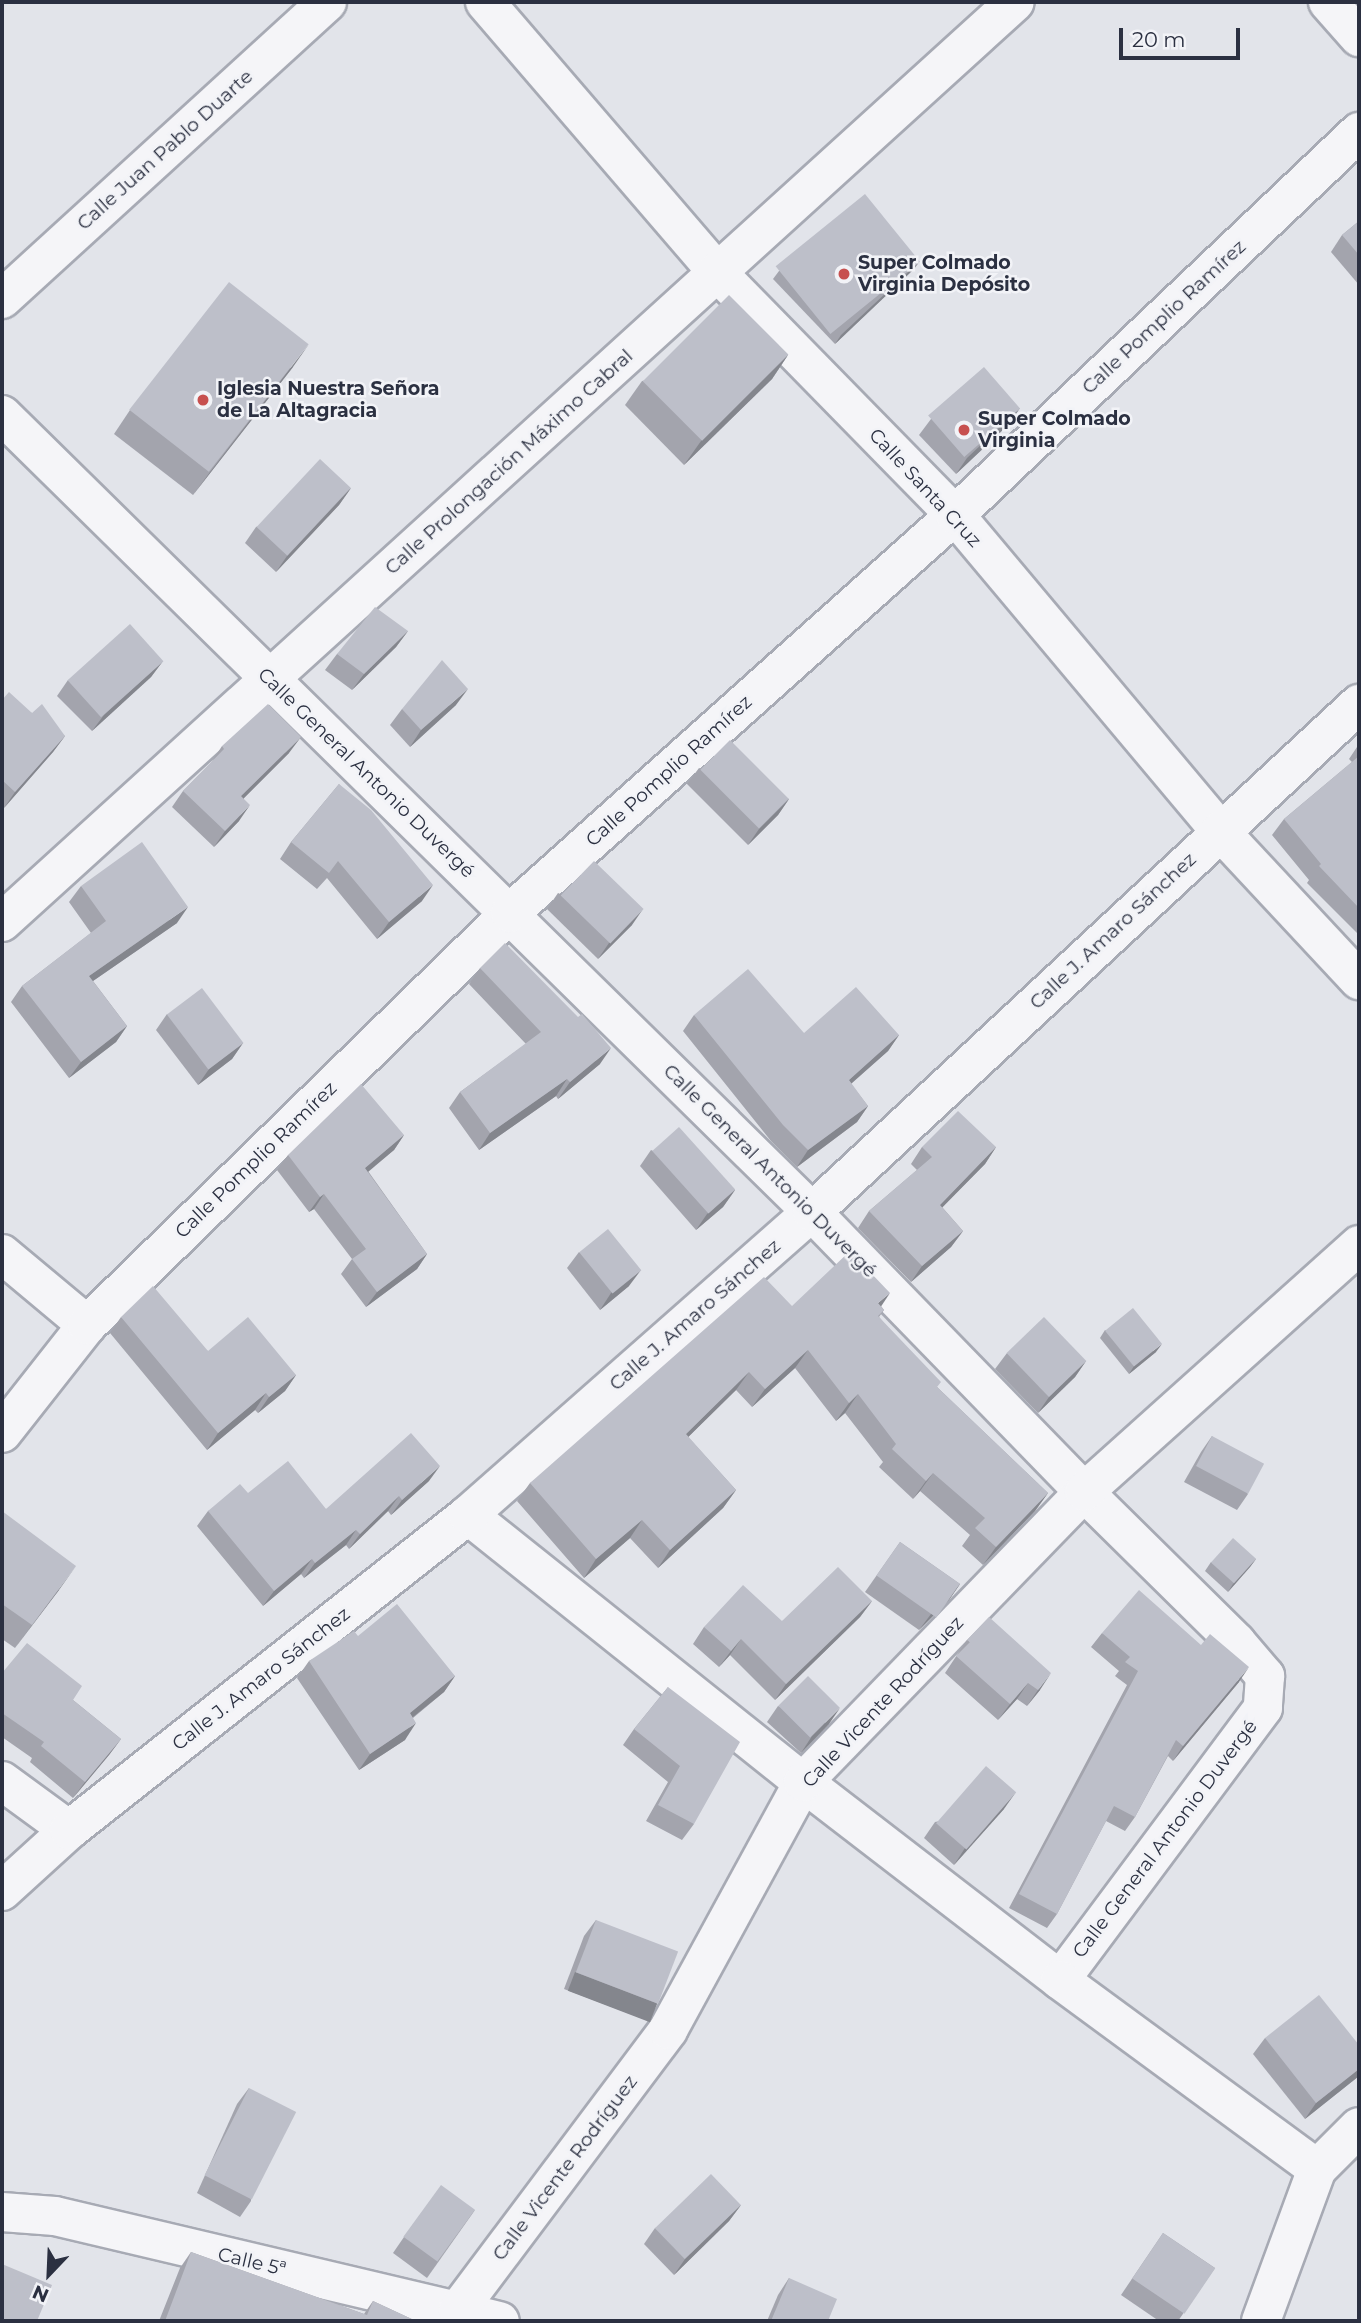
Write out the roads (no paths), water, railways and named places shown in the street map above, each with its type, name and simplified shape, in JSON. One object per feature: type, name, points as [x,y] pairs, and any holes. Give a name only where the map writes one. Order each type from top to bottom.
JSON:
[{"type":"street","name":"Calle Juan Pablo Duarte","points":[[2,299],[327,2]]},
{"type":"street","name":"Calle Santa Cruz","points":[[485,2],[717,272],[955,515],[1220,831],[1359,980]]},
{"type":"street","name":"Calle Prolongación Máximo Cabral","points":[[2,922],[1014,2]]},
{"type":"street","points":[[1328,2],[1359,37]]},
{"type":"street","name":"Calle Pomplio Ramírez","points":[[2,1433],[87,1325],[510,913],[955,515],[1359,132]]},
{"type":"street","name":"Calle General Antonio Duvergé","points":[[2,415],[812,1212],[1084,1492],[1236,1642],[1265,1676],[1263,1708],[1060,1980]]},
{"type":"street","name":"Calle J. Amaro Sánchez","points":[[2,1891],[69,1830],[468,1515],[812,1212],[1359,704]]},
{"type":"street","name":"Calle Vicente Rodríguez","points":[[458,2310],[668,2030],[803,1782],[1084,1492],[1359,1245]]},
{"type":"street","points":[[2,1254],[87,1325]]},
{"type":"street","points":[[468,1515],[803,1782],[1060,1980],[1317,2169]]},
{"type":"street","points":[[2,1781],[69,1830]]},
{"type":"street","points":[[1261,2321],[1317,2169],[1359,2127]]},
{"type":"street","name":"Calle 5ª","points":[[2,2212],[55,2216],[500,2321]]},
{"type":"place","name":"Super Colmado Virginia Depósito","points":[[844,274]]},
{"type":"place","name":"Iglesia Nuestra Señora de La Altagracia","points":[[203,400]]},
{"type":"place","name":"Super Colmado Virginia","points":[[964,430]]}]
